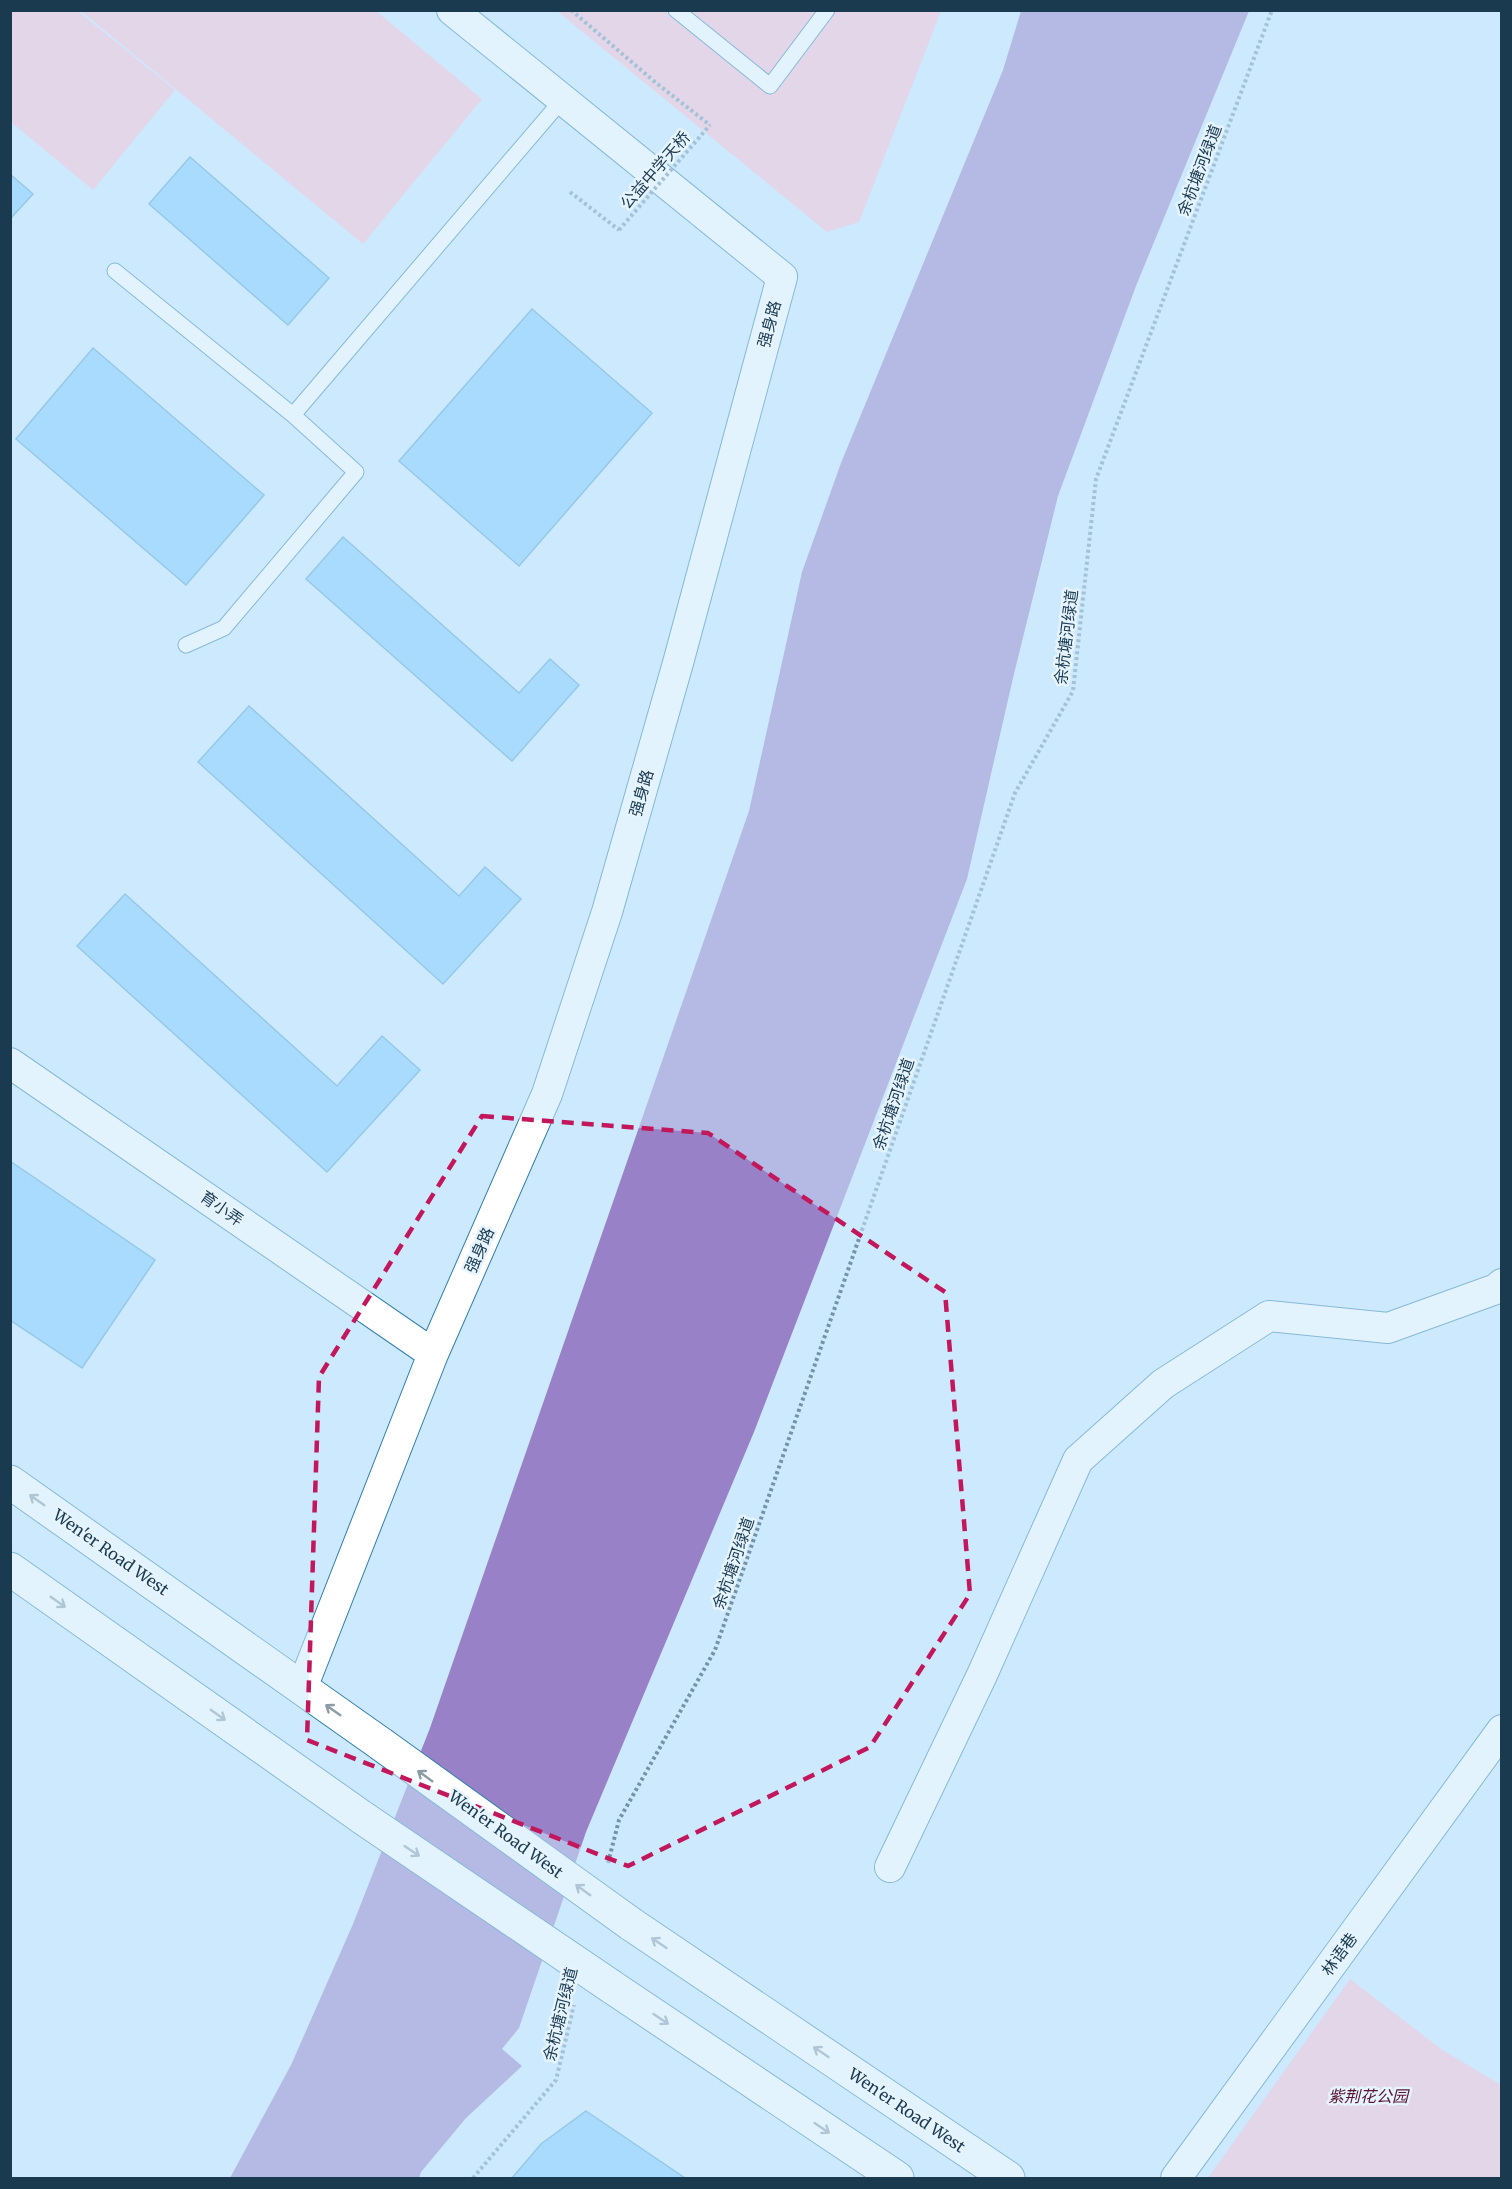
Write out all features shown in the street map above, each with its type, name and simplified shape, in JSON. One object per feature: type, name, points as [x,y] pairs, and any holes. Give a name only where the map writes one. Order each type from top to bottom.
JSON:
[{"type":"main road","name":"Wen'er Road West","points":[[10,1482],[631,1924],[1008,2178]]},
{"type":"main road","points":[[10,1569],[363,1818],[897,2178]]},
{"type":"street","name":"强身路","points":[[302,1688],[433,1354],[547,1094],[607,912],[678,663],[782,277],[562,100],[460,13]]},
{"type":"street","name":"育小弄","points":[[10,1062],[433,1354]]},
{"type":"street","points":[[890,1867],[982,1675],[1078,1460],[1163,1384],[1269,1316],[1388,1328],[1496,1289],[1502,1284]]},
{"type":"street","name":"林语巷","points":[[1176,2178],[1502,1730]]},
{"type":"lane","points":[[676,10],[770,86],[827,10]]},
{"type":"lane","points":[[293,415],[562,100]]},
{"type":"lane","points":[[115,271],[293,415],[356,472],[224,628],[186,645]]},
{"type":"path","name":"公益中学天桥","points":[[570,192],[619,230],[710,125],[655,82],[571,10]]},
{"type":"path","name":"余杭塘河绿道","points":[[608,1865],[619,1820],[715,1650],[1015,793],[1073,691],[1096,479],[1272,10]]},
{"type":"path","name":"余杭塘河绿道","points":[[474,2178],[556,2080],[583,1967]]},
{"type":"highlighted area","points":[[482,1116],[708,1133],[945,1292],[970,1594],[870,1747],[628,1866],[307,1740],[319,1377]]},
{"type":"green space","points":[[10,11],[78,11],[175,90],[93,190],[11,122]]},
{"type":"green space","points":[[81,11],[376,11],[482,99],[363,244]]},
{"type":"green space","points":[[557,11],[941,11],[859,222],[827,232]]},
{"type":"green space","name":"紫荆花公园","points":[[1350,1979],[1441,2049],[1501,2085],[1501,2178],[1208,2178]]},
{"type":"shaded area","points":[[1021,11],[1249,11],[1136,286],[1058,496],[967,879],[754,1432],[586,1832],[519,2028],[502,2049],[522,2066],[466,2118],[421,2172],[419,2178],[230,2178],[291,2065],[353,1924],[430,1728],[749,811],[802,572],[841,463],[1003,70]]},
{"type":"building","points":[[190,157],[329,278],[288,325],[149,204]]},
{"type":"building","points":[[10,174],[33,194],[10,219]]},
{"type":"building","points":[[532,309],[652,413],[519,566],[399,461]]},
{"type":"building","points":[[93,348],[264,495],[186,585],[16,439]]},
{"type":"building","points":[[343,537],[519,693],[550,659],[579,685],[512,761],[306,579]]},
{"type":"building","points":[[249,706],[459,896],[485,867],[521,899],[443,984],[198,762]]},
{"type":"building","points":[[125,894],[337,1086],[382,1036],[420,1070],[327,1172],[77,946]]},
{"type":"building","points":[[10,1161],[155,1260],[82,1368],[10,1320]]},
{"type":"building","points":[[586,2111],[685,2178],[512,2178],[541,2144]]}]
